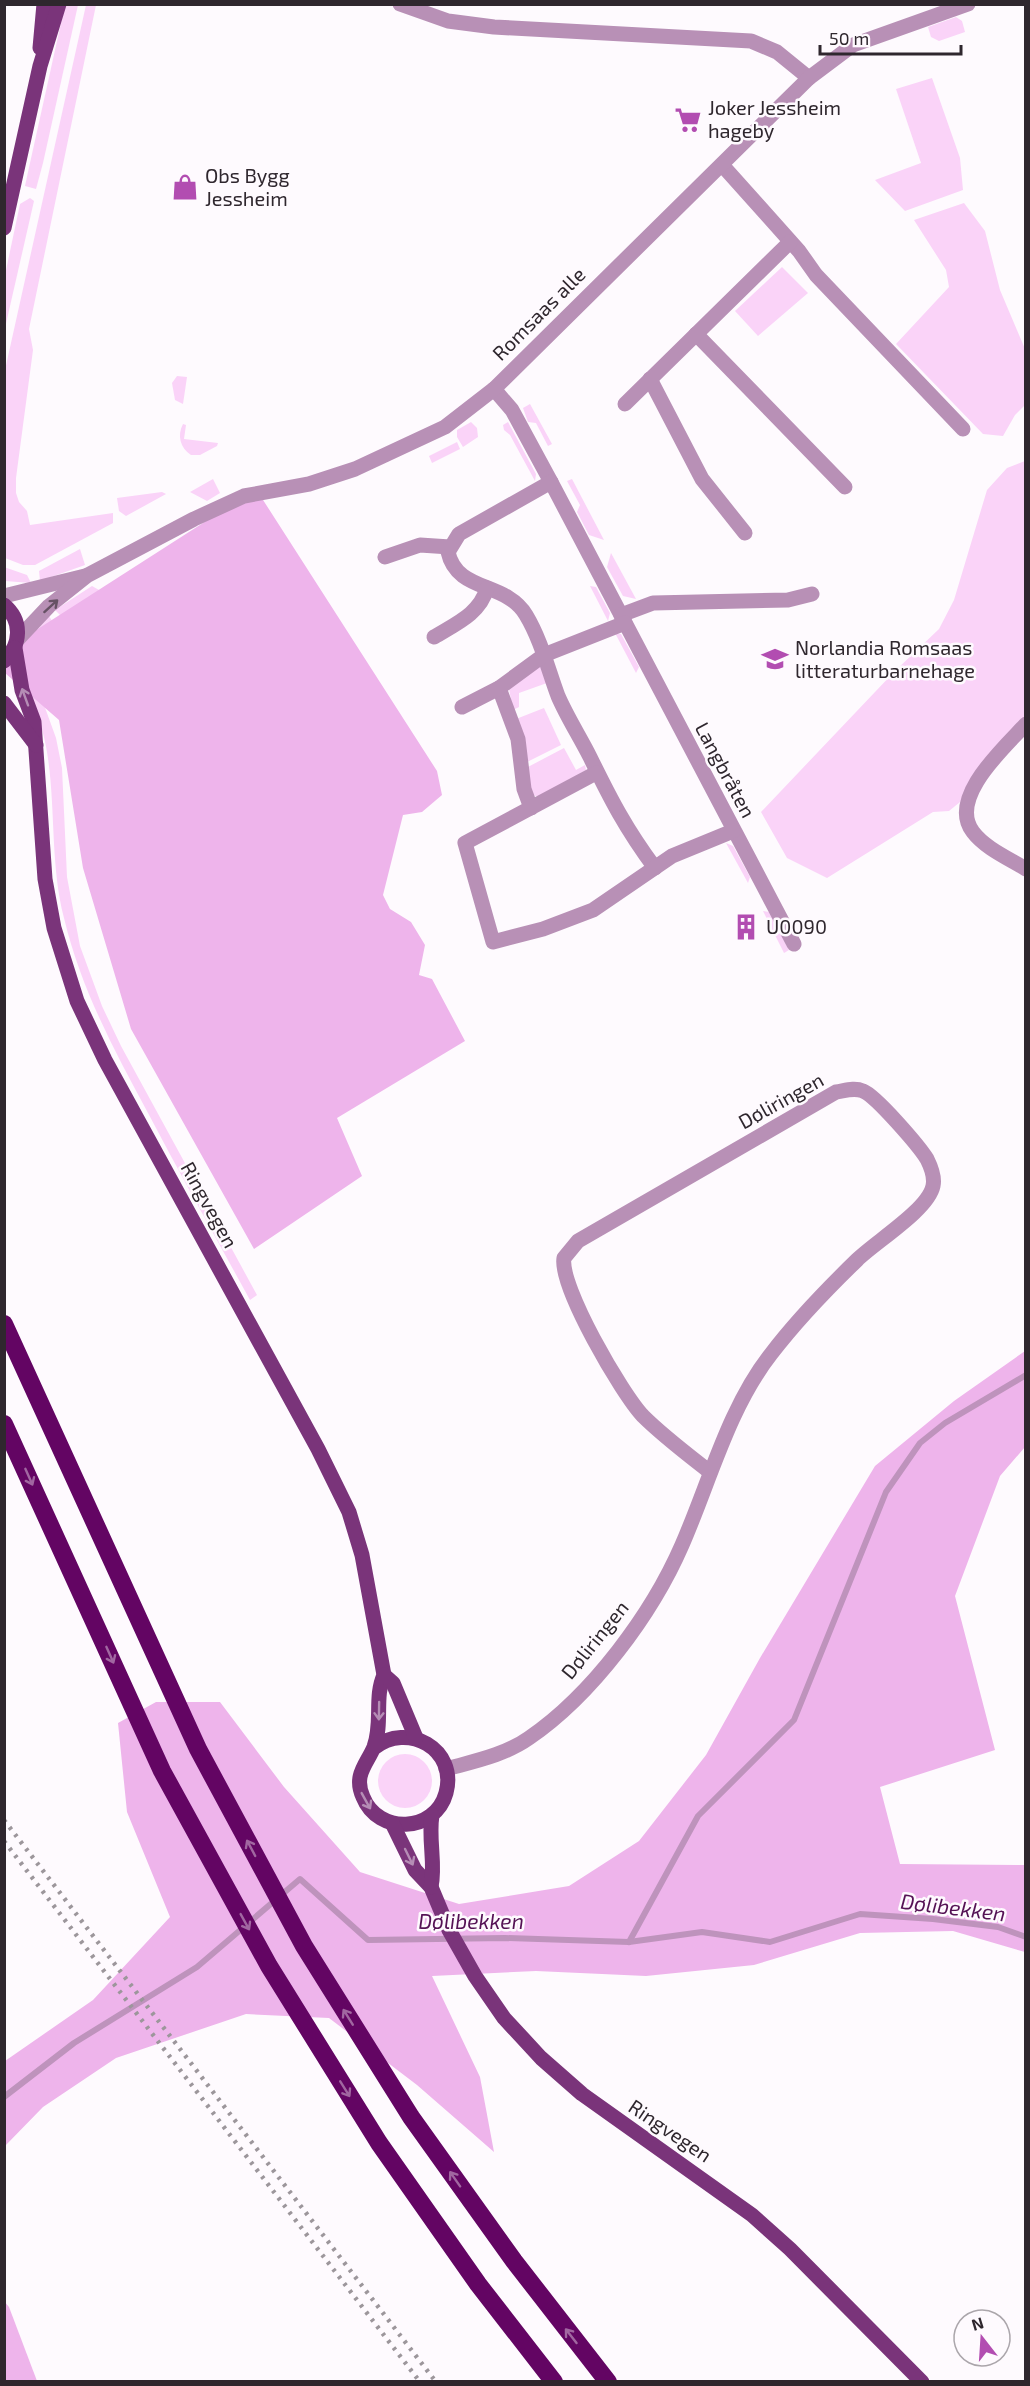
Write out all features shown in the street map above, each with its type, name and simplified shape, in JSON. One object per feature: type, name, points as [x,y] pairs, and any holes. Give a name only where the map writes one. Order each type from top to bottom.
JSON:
[{"type":"highway","points":[[4,1324],[198,1749],[304,1946],[411,2117],[514,2261],[608,2382]]},
{"type":"highway","points":[[4,1424],[162,1771],[269,1966],[379,2143],[478,2284],[554,2382]]},
{"type":"main road","points":[[40,66],[44,4]]},
{"type":"main road","points":[[4,228],[10,177],[59,4]]},
{"type":"main road","name":"Ringvegen","points":[[4,605],[17,623],[16,644],[22,690],[34,722],[45,879],[54,928],[77,1000],[105,1060],[340,1492],[362,1556],[384,1675],[380,1686],[379,1725],[374,1748]]},
{"type":"main road","points":[[4,661],[16,644]]},
{"type":"main road","points":[[4,703],[36,745]]},
{"type":"main road","name":"Ringvegen","points":[[384,1675],[393,1683],[416,1738]]},
{"type":"main road","points":[[395,1737],[416,1738],[429,1744],[438,1752],[446,1769],[448,1786],[444,1798],[432,1815],[410,1824],[392,1823],[372,1811],[360,1790],[362,1767],[374,1748],[395,1737]]},
{"type":"main road","name":"Ringvegen","points":[[431,1887],[433,1877],[429,1834],[432,1815]]},
{"type":"main road","name":"Ringvegen","points":[[392,1823],[415,1870],[431,1887],[449,1930],[474,1976],[504,2018],[541,2058],[582,2094],[752,2215],[798,2257],[922,2382]]},
{"type":"street","points":[[400,4],[448,21],[494,27],[751,41],[777,52],[809,78]]},
{"type":"street","name":"Romsaas alle","points":[[16,644],[49,606],[88,575],[225,503],[268,490],[326,479],[422,439],[464,414],[494,389],[723,166],[809,78],[854,45],[969,4]]},
{"type":"street","points":[[723,166],[816,275],[963,429]]},
{"type":"street","points":[[625,404],[790,242]]},
{"type":"street","points":[[696,334],[845,487]]},
{"type":"street","points":[[650,379],[702,479],[745,533]]},
{"type":"street","name":"Langbråten","points":[[494,389],[512,410],[551,482],[794,944]]},
{"type":"street","points":[[551,482],[459,534],[450,547],[451,564],[478,586],[508,595],[519,605],[544,655],[558,697],[596,773],[628,831],[655,868]]},
{"type":"street","points":[[385,557],[420,545],[450,547]]},
{"type":"street","name":"Romsaas alle","points":[[4,596],[88,575]]},
{"type":"street","points":[[434,638],[476,610],[484,600],[487,588]]},
{"type":"street","points":[[462,707],[499,688],[544,655],[653,603],[788,600],[812,594]]},
{"type":"street","points":[[499,688],[518,739],[524,789],[531,808]]},
{"type":"street","points":[[1026,724],[982,773],[971,790],[966,818],[971,830],[982,842],[1026,869]]},
{"type":"street","points":[[596,773],[465,843],[493,942],[543,929],[593,910],[672,856],[733,831]]},
{"type":"street","name":"Døliringen","points":[[446,1769],[503,1752],[528,1738],[560,1713],[589,1684],[626,1640],[664,1581],[682,1545],[710,1472],[743,1400],[769,1355],[802,1315],[834,1283],[930,1195],[934,1176],[926,1158],[876,1099],[864,1091],[855,1089],[836,1092],[578,1241],[564,1258],[565,1280],[618,1380],[642,1414],[710,1472]]},
{"type":"shaded area","points":[[65,5],[78,5],[36,189],[25,186]]},
{"type":"shaded area","points":[[86,5],[96,5],[29,329],[33,350],[16,493],[19,502],[27,511],[30,525],[113,513],[113,523],[35,565],[23,565],[5,558],[5,370]]},
{"type":"shaded area","points":[[956,17],[962,21],[965,32],[939,41],[931,37],[928,27]]},
{"type":"shaded area","points":[[932,78],[960,158],[963,190],[905,211],[875,180],[921,163],[896,89]]},
{"type":"shaded area","points":[[30,198],[34,201],[5,328],[5,275],[20,204]]},
{"type":"shaded area","points":[[964,203],[985,231],[1000,290],[1025,349],[1025,405],[1015,415],[1003,436],[983,434],[896,344],[949,287],[946,270],[914,220]]},
{"type":"shaded area","points":[[782,267],[808,293],[758,336],[735,311]]},
{"type":"shaded area","points":[[177,376],[187,377],[183,404],[175,400],[172,383]]},
{"type":"shaded area","points":[[530,404],[552,444],[548,446],[536,423],[528,422],[523,408]]},
{"type":"shaded area","points":[[471,422],[477,428],[478,437],[463,447],[457,437],[457,430]]},
{"type":"shaded area","points":[[508,422],[536,474],[535,481],[510,435],[504,430],[503,425]]},
{"type":"shaded area","points":[[183,424],[186,425],[184,439],[218,443],[217,446],[200,455],[191,455],[184,449],[181,441],[180,433]]},
{"type":"shaded area","points":[[457,442],[460,449],[432,463],[429,456]]},
{"type":"shaded area","points":[[1025,461],[1025,717],[965,798],[949,811],[933,812],[827,878],[787,858],[761,812],[894,672],[939,629],[954,600],[987,490],[1007,468]]},
{"type":"shaded area","points":[[213,479],[220,493],[207,501],[190,492]]},
{"type":"shaded area","points":[[572,479],[604,540],[589,535],[577,512],[580,505],[567,481]]},
{"type":"shaded area","points":[[256,489],[437,771],[442,795],[422,812],[403,815],[383,895],[390,909],[411,922],[425,945],[419,975],[432,979],[465,1041],[337,1118],[362,1176],[254,1249],[131,1029],[83,868],[59,720],[5,673],[5,650]]},
{"type":"shaded area","points":[[162,492],[166,494],[126,516],[119,511],[117,498]]},
{"type":"shaded area","points":[[80,549],[85,565],[40,581],[39,571]]},
{"type":"shaded area","points":[[611,553],[636,599],[623,596],[607,567]]},
{"type":"shaded area","points":[[4,567],[27,575],[31,583],[5,581]]},
{"type":"shaded area","points":[[92,586],[99,590],[62,617],[55,610]]},
{"type":"shaded area","points":[[590,586],[596,587],[610,613],[608,621]]},
{"type":"shaded area","points":[[49,616],[54,624],[43,702],[56,738],[62,768],[67,877],[80,946],[102,1006],[121,1046],[257,1295],[250,1300],[111,1042],[89,994],[71,944],[57,877],[47,752],[28,682],[29,649],[36,633]]},
{"type":"shaded area","points":[[615,633],[621,634],[639,667],[636,673]]},
{"type":"shaded area","points":[[540,666],[547,683],[519,693],[519,707],[513,710],[509,689]]},
{"type":"shaded area","points":[[544,708],[561,745],[525,763],[516,719]]},
{"type":"shaded area","points":[[564,748],[576,770],[585,765],[586,770],[540,797],[532,795],[526,768]]},
{"type":"shaded area","points":[[726,843],[733,846],[750,877],[748,883]]},
{"type":"shaded area","points":[[763,911],[769,912],[789,950],[784,953]]},
{"type":"shaded area","points":[[1025,1351],[1025,1447],[1000,1476],[955,1596],[995,1750],[880,1787],[900,1864],[1025,1865],[1025,1952],[953,1931],[860,1933],[754,1965],[646,1976],[536,1971],[432,1976],[480,2077],[494,2152],[417,2085],[329,2018],[246,2014],[116,2058],[43,2107],[5,2146],[5,2061],[93,2000],[170,1917],[127,1812],[118,1723],[156,1702],[220,1702],[284,1787],[360,1872],[459,1904],[569,1886],[639,1841],[706,1755],[760,1658],[875,1466],[954,1401]]},
{"type":"shaded area","points":[[405,1754],[415,1756],[424,1762],[430,1771],[432,1781],[430,1791],[424,1800],[415,1806],[405,1808],[395,1806],[386,1800],[380,1791],[378,1781],[380,1771],[386,1762],[395,1756]]},
{"type":"shaded area","points":[[4,2301],[9,2307],[37,2381],[5,2381]]},
{"type":"waterway","points":[[629,1942],[698,1816],[794,1720],[886,1492],[920,1443],[945,1423],[1026,1375]]},
{"type":"waterway","name":"Dølibekken","points":[[4,2097],[74,2043],[197,1967],[300,1879],[368,1940],[505,1938],[629,1942],[702,1932],[770,1942],[860,1914],[933,1919],[998,1927],[1026,1937]]},
{"type":"railway","points":[[4,1820],[436,2382]]},
{"type":"railway","points":[[4,1841],[420,2382]]},
{"type":"place","name":"Joker Jessheim hageby","points":[[688,120]]},
{"type":"place","name":"Obs Bygg Jessheim","points":[[185,187]]},
{"type":"place","name":"Norlandia Romsaas litteraturbarnehage","points":[[775,659]]},
{"type":"place","name":"U0090","points":[[746,927]]}]
